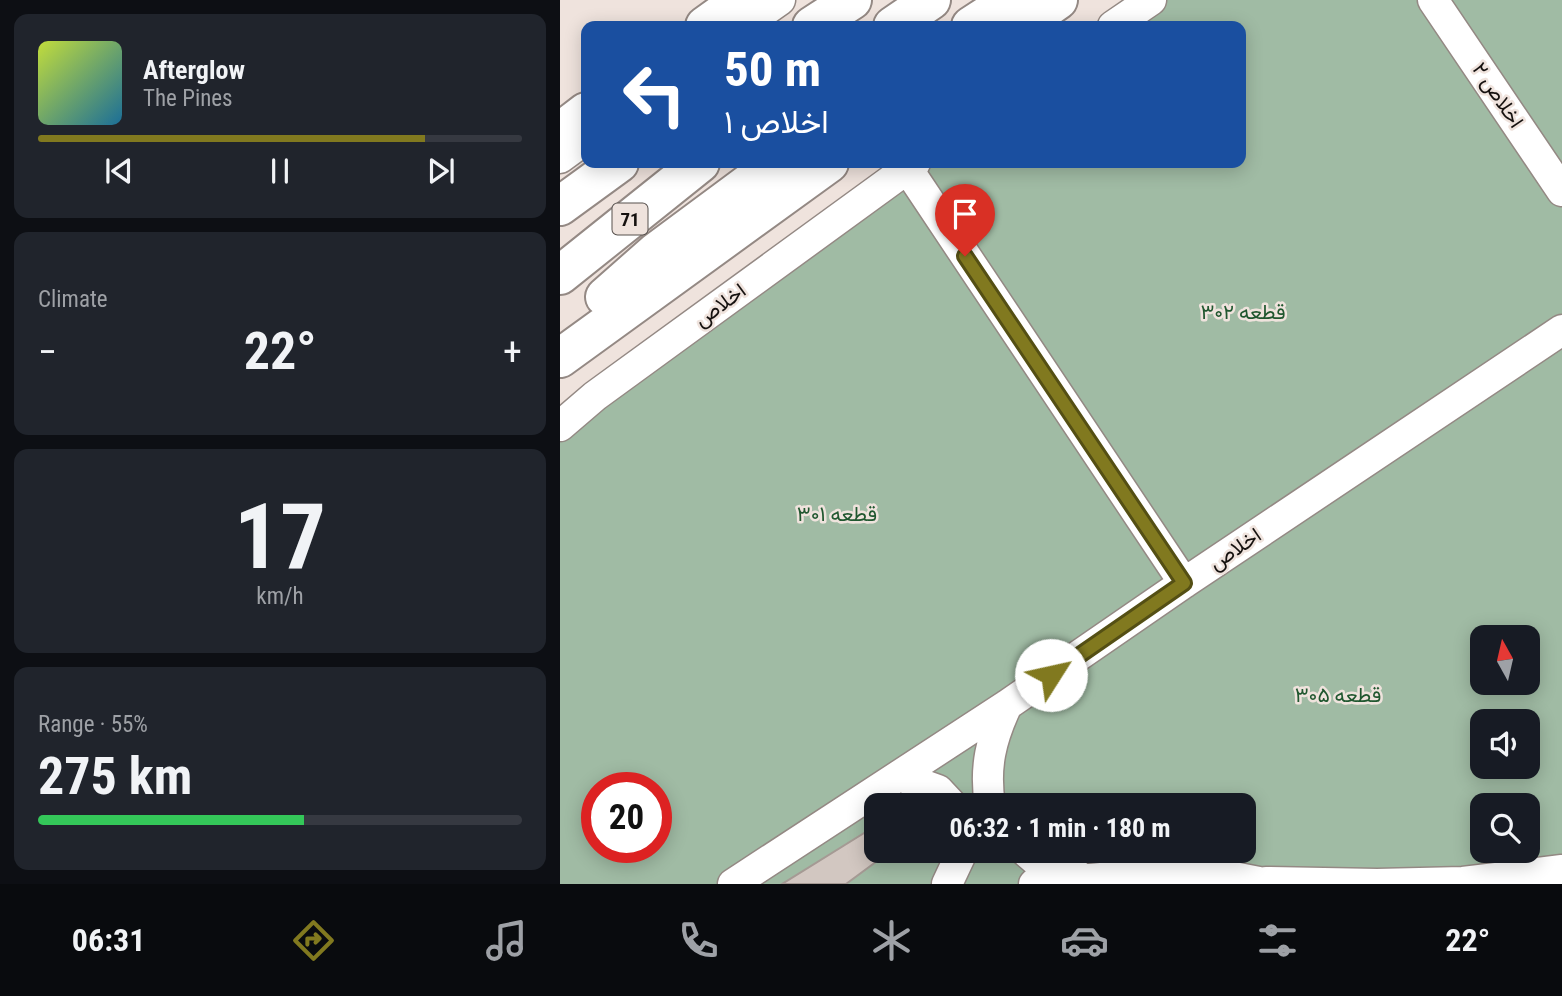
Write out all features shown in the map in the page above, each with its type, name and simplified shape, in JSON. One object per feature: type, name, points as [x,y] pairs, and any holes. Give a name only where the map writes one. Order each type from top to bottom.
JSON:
[{"type":"highway","points":[[712,21],[741,0]]},
{"type":"highway","points":[[820,21],[852,0]]},
{"type":"highway","points":[[900,21],[931,0]]},
{"type":"highway","points":[[979,21],[1011,0]]},
{"type":"highway","points":[[1028,21],[1058,0]]},
{"type":"highway","points":[[560,132],[581,117]]},
{"type":"highway","name":"71","points":[[560,206],[611,168]]},
{"type":"highway","name":"71","points":[[560,275],[694,168]]},
{"type":"highway","points":[[560,343],[605,297],[656,252],[769,168]]},
{"type":"highway","points":[[560,358],[822,168]]},
{"type":"street","points":[[750,21],[780,0]]},
{"type":"street","points":[[1120,21],[1151,0]]},
{"type":"street","name":"اخلاص ۲","points":[[1433,0],[1562,191]]},
{"type":"street","points":[[560,158],[581,143]]},
{"type":"street","name":"اخلاص","points":[[560,426],[595,396],[908,168]]},
{"type":"street","points":[[912,168],[1184,583]]},
{"type":"street","name":"اخلاص","points":[[733,884],[1007,705],[1562,330]]},
{"type":"street","points":[[989,793],[988,762],[993,735],[1007,705]]},
{"type":"street","points":[[899,776],[941,793]]},
{"type":"street","points":[[947,884],[957,863]]},
{"type":"street","points":[[1041,863],[1084,878]]},
{"type":"street","points":[[1034,884],[1157,873],[1223,875],[1267,883],[1463,882],[1562,870]]},
{"type":"green space","points":[[1153,0],[1562,0],[1562,884],[560,884],[560,421],[917,168],[1246,168],[1246,21],[1123,21]]},
{"type":"building","points":[[864,833],[864,863],[874,863],[846,884],[782,884]]},
{"type":"route","points":[[965,256],[1184,583],[1051,675]]},
{"type":"park label","name":"قطعه ۳۰۲","points":[[1243,312]]},
{"type":"park label","name":"قطعه ۳۰۱","points":[[837,514]]},
{"type":"park label","name":"قطعه ۳۰۵","points":[[1338,695]]}]
